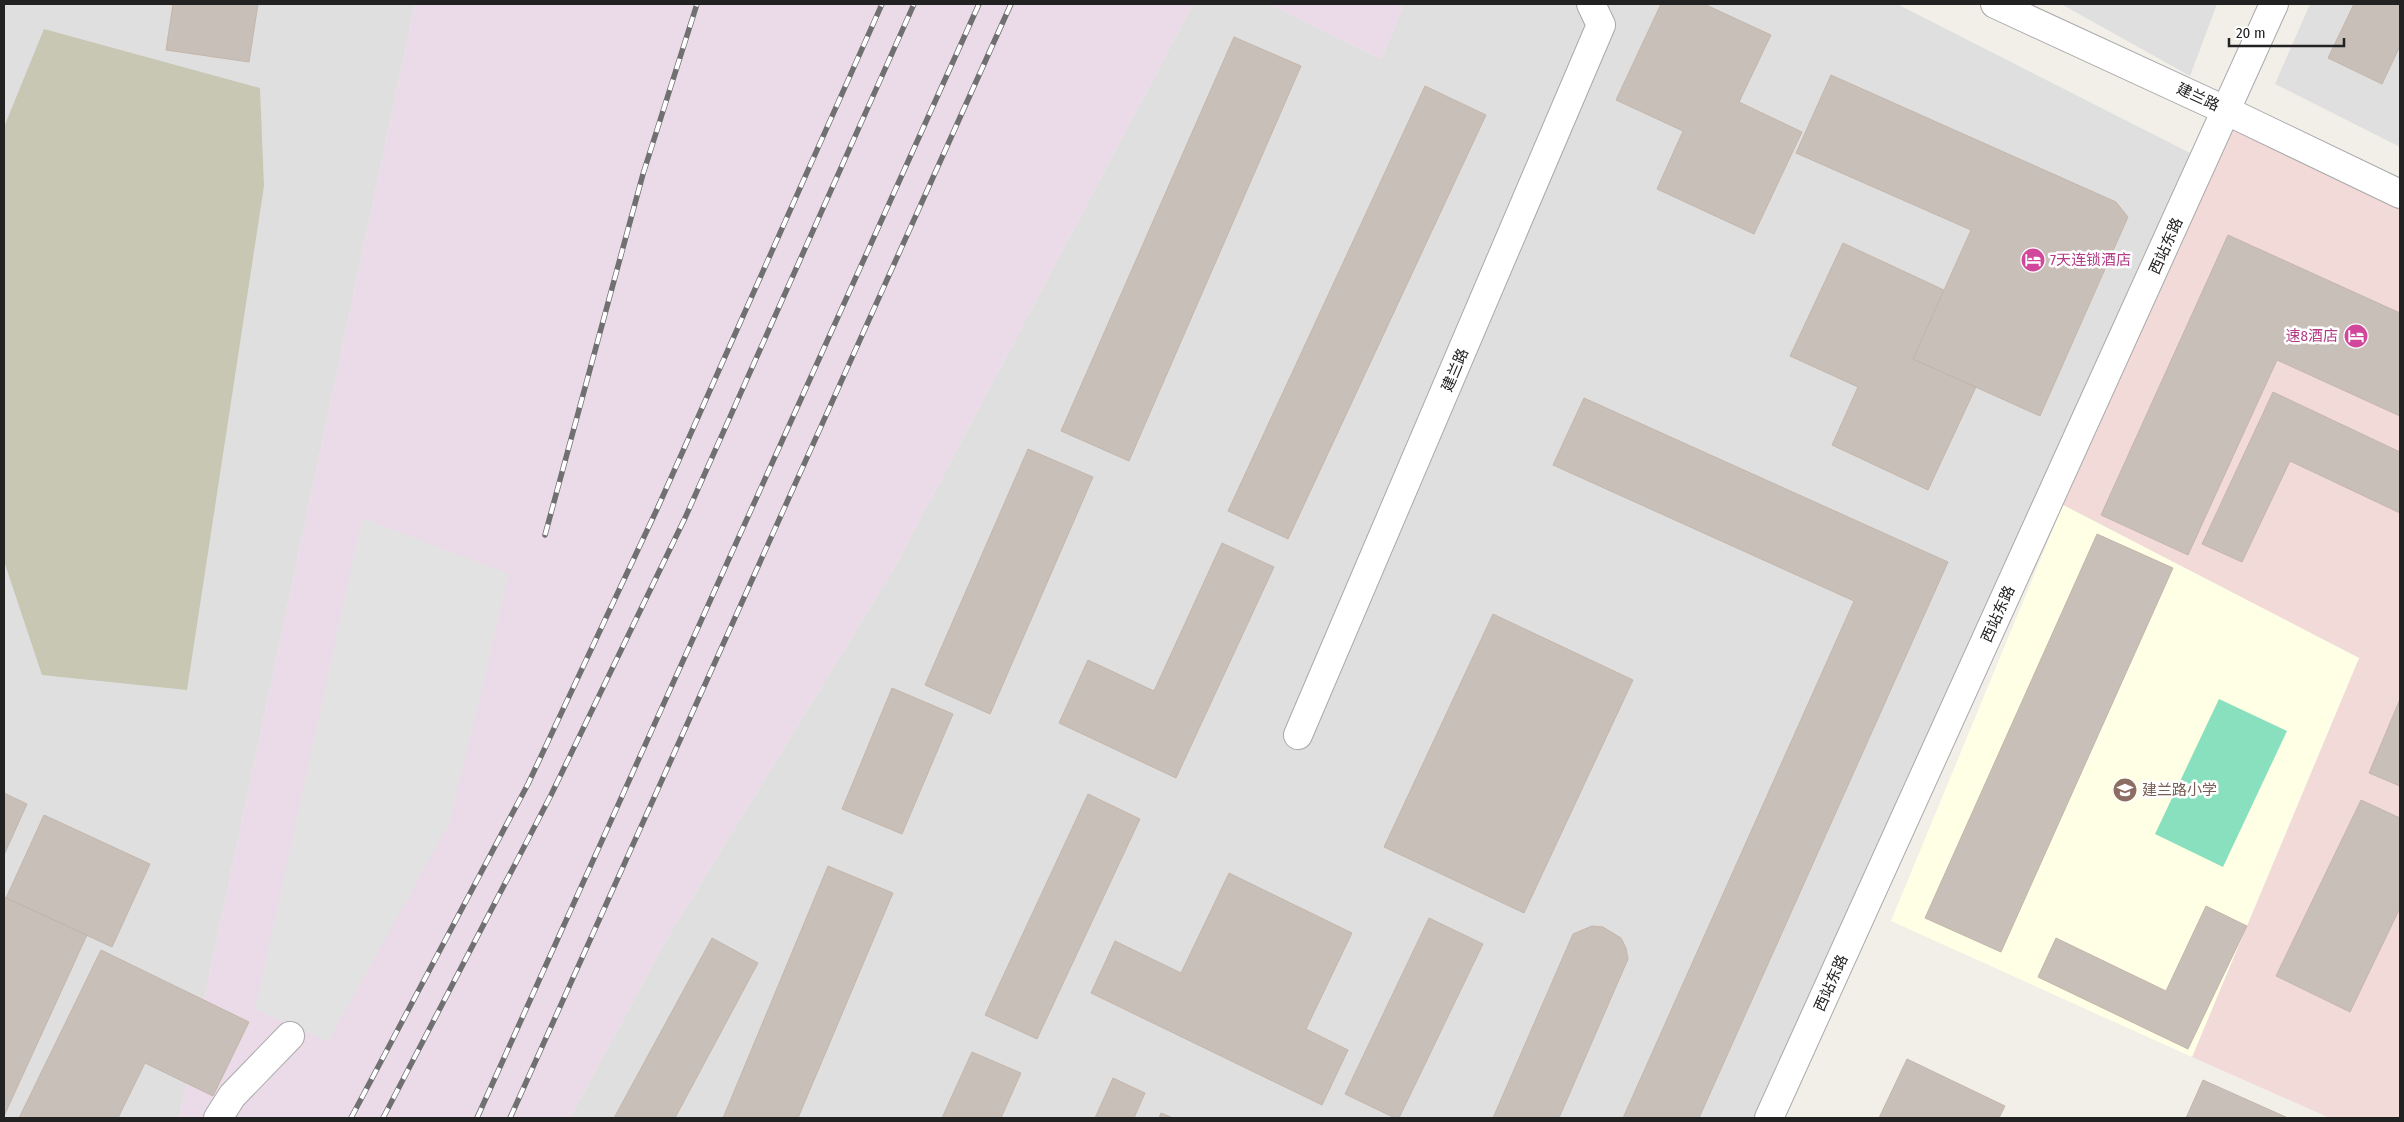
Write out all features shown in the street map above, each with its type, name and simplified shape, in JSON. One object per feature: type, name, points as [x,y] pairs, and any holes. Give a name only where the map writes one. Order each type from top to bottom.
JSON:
[{"type":"street","name":"建兰路","points":[[1298,735],[1601,25],[1591,4]]},
{"type":"street","name":"建兰路","points":[[1995,4],[2227,111],[2400,194]]},
{"type":"street","name":"西站东路","points":[[1769,1118],[2274,4]]},
{"type":"street","points":[[218,1118],[232,1096],[290,1036]]},
{"type":"shaded area","points":[[4,4],[415,4],[179,1118],[4,1118]]},
{"type":"shaded area","points":[[415,4],[1193,4],[893,570],[666,940],[570,1118],[179,1118]]},
{"type":"shaded area","points":[[1193,4],[1269,4],[1381,59],[1404,4],[1897,4],[2194,155],[1758,1118],[570,1118],[666,940],[893,570]]},
{"type":"shaded area","points":[[1269,4],[1404,4],[1381,59]]},
{"type":"shaded area","points":[[2061,4],[2217,4],[2190,76]]},
{"type":"shaded area","points":[[2310,4],[2400,4],[2400,147],[2275,84]]},
{"type":"shaded area","points":[[44,29],[260,88],[264,186],[187,690],[42,675],[4,561],[4,127]]},
{"type":"shaded area","points":[[2227,111],[2400,198],[2400,1118],[2330,1118],[2192,1057],[2359,658],[2063,505]]},
{"type":"shaded area","name":"建兰路小学","points":[[2063,505],[2359,658],[2192,1057],[1891,921]]},
{"type":"shaded area","points":[[362,518],[509,574],[450,822],[328,1042],[255,1009]]},
{"type":"green space","points":[[2219,699],[2287,731],[2223,867],[2155,834]]},
{"type":"building","points":[[173,4],[258,4],[249,62],[166,50]]},
{"type":"building","points":[[1661,4],[1704,4],[1771,35],[1739,102],[1802,132],[1754,234],[1657,189],[1683,131],[1616,100]]},
{"type":"building","points":[[2354,4],[2400,4],[2400,46],[2382,84],[2328,58]]},
{"type":"building","points":[[1234,37],[1301,66],[1129,461],[1061,431]]},
{"type":"building","name":"7天连锁酒店","points":[[1831,75],[2116,202],[2128,217],[2040,416],[1913,359],[1971,230],[1796,153]]},
{"type":"building","points":[[1425,86],[1486,115],[1288,539],[1228,511]]},
{"type":"building","points":[[2228,235],[2400,313],[2400,416],[2277,360],[2188,555],[2101,515]]},
{"type":"building","points":[[1843,243],[1944,290],[1913,359],[1976,387],[1928,490],[1832,445],[1858,387],[1790,356]]},
{"type":"building","points":[[2273,392],[2400,452],[2400,513],[2290,461],[2242,562],[2202,544]]},
{"type":"building","points":[[1584,398],[1948,562],[1699,1118],[1623,1118],[1854,601],[1553,465]]},
{"type":"building","points":[[1028,449],[1093,477],[990,714],[925,685]]},
{"type":"building","points":[[2097,534],[2173,568],[2001,952],[1925,918]]},
{"type":"building","points":[[1222,543],[1274,567],[1176,778],[1059,723],[1088,660],[1154,691]]},
{"type":"building","points":[[1493,614],[1633,680],[1524,913],[1384,847]]},
{"type":"building","points":[[892,688],[953,714],[902,834],[842,809]]},
{"type":"building","points":[[2400,699],[2400,786],[2369,773]]},
{"type":"building","points":[[4,793],[27,804],[4,855]]},
{"type":"building","points":[[1088,794],[1140,819],[1037,1039],[985,1015]]},
{"type":"building","points":[[2361,800],[2400,818],[2400,908],[2350,1012],[2276,976]]},
{"type":"building","points":[[44,815],[150,864],[112,947],[6,898]]},
{"type":"building","points":[[828,866],[893,893],[798,1118],[723,1118]]},
{"type":"building","points":[[1229,873],[1352,933],[1306,1029],[1348,1050],[1322,1105],[1091,993],[1115,941],[1181,973]]},
{"type":"building","points":[[4,897],[87,935],[4,1116]]},
{"type":"building","points":[[2206,906],[2247,926],[2188,1049],[2038,977],[2056,938],[2166,991]]},
{"type":"building","points":[[1429,918],[1483,944],[1399,1118],[1395,1118],[1345,1094]]},
{"type":"building","points":[[1592,926],[1603,927],[1621,938],[1626,948],[1628,959],[1559,1118],[1493,1118],[1573,934]]},
{"type":"building","points":[[712,938],[758,963],[675,1118],[614,1118]]},
{"type":"building","points":[[101,950],[249,1022],[213,1096],[145,1063],[118,1118],[19,1118]]},
{"type":"building","points":[[972,1052],[1021,1073],[1001,1118],[942,1118]]},
{"type":"building","points":[[1907,1059],[2005,1106],[1999,1118],[1879,1118]]},
{"type":"building","points":[[1113,1078],[1145,1093],[1134,1118],[1095,1118]]},
{"type":"building","points":[[2203,1080],[2288,1118],[2186,1118]]},
{"type":"building","points":[[1161,1113],[1173,1118],[1159,1118]]},
{"type":"railway","points":[[545,535],[643,174],[697,4]]},
{"type":"railway","points":[[351,1118],[528,784],[658,507],[882,4]]},
{"type":"railway","points":[[383,1118],[551,795],[685,518],[914,4]]},
{"type":"railway","points":[[477,1118],[979,4]]},
{"type":"railway","points":[[510,1118],[1011,4]]},
{"type":"place","name":"7天连锁酒店","points":[[2033,260]]},
{"type":"place","name":"速8酒店","points":[[2356,336]]},
{"type":"place","name":"建兰路小学","points":[[2125,790]]}]
